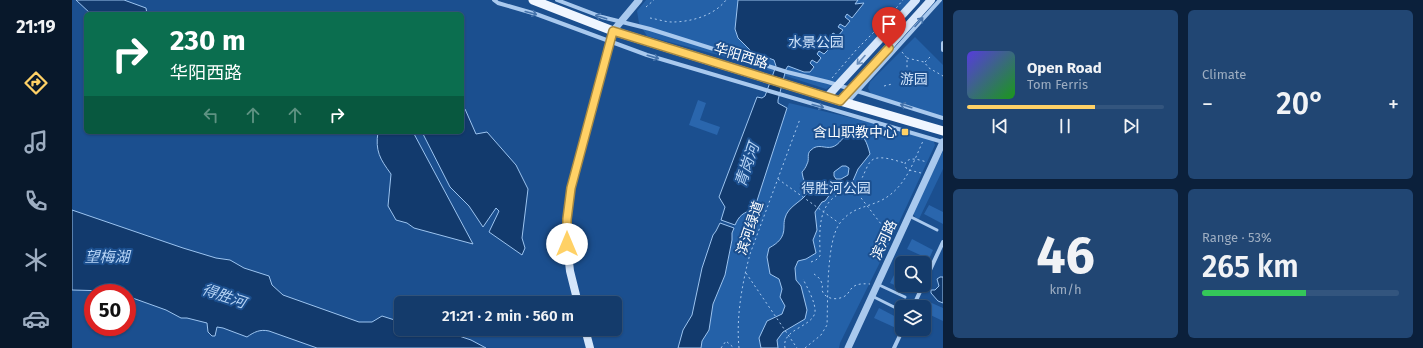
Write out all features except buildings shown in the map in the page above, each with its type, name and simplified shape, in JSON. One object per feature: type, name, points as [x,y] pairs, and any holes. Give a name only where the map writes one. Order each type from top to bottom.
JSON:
[{"type":"main road","name":"华阳西路","points":[[534,0],[613,31],[843,102],[943,131]]},
{"type":"main road","points":[[827,97],[916,0]]},
{"type":"main road","points":[[843,102],[855,90],[931,0]]},
{"type":"main road","points":[[576,296],[570,271],[567,244],[567,219],[571,188],[613,31]]},
{"type":"main road","points":[[587,336],[590,348]]},
{"type":"street","points":[[494,0],[498,3],[536,14],[647,55],[943,142]]},
{"type":"street","points":[[557,0],[602,17],[650,29],[772,68],[828,82],[943,118]]},
{"type":"street","points":[[613,31],[639,0]]},
{"type":"street","points":[[855,90],[940,0]]},
{"type":"street","points":[[943,43],[943,50]]},
{"type":"street","name":"滨河路","points":[[848,348],[943,142]]},
{"type":"street","points":[[931,269],[943,242]]},
{"type":"street","points":[[894,348],[900,336]]},
{"type":"lane","points":[[909,216],[937,230]]},
{"type":"lane","points":[[877,284],[905,297]]},
{"type":"lane","points":[[872,296],[895,308]]},
{"type":"path","points":[[646,7],[654,0]]},
{"type":"path","points":[[650,18],[670,22],[685,21],[714,11],[726,0]]},
{"type":"path","points":[[828,82],[903,0]]},
{"type":"path","points":[[897,47],[907,58],[924,62],[929,68],[943,76]]},
{"type":"path","points":[[924,62],[930,57]]},
{"type":"path","points":[[907,58],[907,70]]},
{"type":"path","points":[[884,86],[892,84]]},
{"type":"path","name":"滨河绿道","points":[[739,348],[738,322],[745,272],[750,254],[800,119]]},
{"type":"path","points":[[806,348],[821,335],[826,325],[830,252],[834,234],[840,223],[853,210],[881,200],[894,192],[904,180],[925,137]]},
{"type":"path","points":[[811,262],[820,256],[821,218],[824,211],[833,198],[838,195],[850,193],[858,186],[870,162],[880,158],[905,163],[907,160],[915,159],[933,164]]},
{"type":"path","points":[[905,163],[906,168],[909,170],[928,174]]},
{"type":"path","points":[[778,179],[840,223]]},
{"type":"path","points":[[854,190],[896,244]]},
{"type":"path","points":[[745,272],[797,348]]},
{"type":"path","points":[[814,274],[820,279],[822,291],[825,296],[833,299],[842,298],[847,294],[852,286],[859,283],[877,284]]},
{"type":"path","points":[[785,348],[784,344],[786,337],[813,318],[815,313],[815,306],[803,280]]},
{"type":"path","points":[[721,348],[726,341],[734,348]]},
{"type":"green space","name":"水景公园","points":[[646,0],[911,0],[836,83],[826,89],[733,59],[647,36],[639,23],[637,11]]},
{"type":"green space","name":"游园","points":[[915,37],[943,65],[943,117],[871,94],[868,88],[870,82]]},
{"type":"green space","name":"得胜河公园","points":[[789,103],[932,137],[935,145],[889,244],[840,343],[839,348],[701,348],[702,341],[709,330],[713,304],[725,275],[732,233],[738,218],[747,212]]},
{"type":"green space","points":[[943,151],[943,169],[919,219],[916,218],[914,211]]},
{"type":"water","points":[[76,0],[124,0],[146,8],[147,12],[89,12]]},
{"type":"water","name":"青岗河","points":[[738,0],[858,0],[855,4],[864,3],[852,18],[847,14],[845,17],[850,21],[845,27],[840,24],[838,27],[843,30],[838,36],[833,33],[831,36],[836,39],[831,45],[826,42],[824,45],[829,49],[824,54],[819,51],[817,54],[821,58],[817,63],[812,60],[810,63],[814,67],[810,72],[804,72],[788,66],[786,69],[778,103],[787,108],[754,210],[742,215],[735,225],[721,220],[725,207],[719,197],[757,97],[762,98],[765,96],[776,66],[774,60],[752,52],[738,38],[735,29]]},
{"type":"water","points":[[464,109],[476,134],[487,132],[516,165],[528,189],[522,238],[525,248],[522,255],[489,232],[499,211],[496,208],[483,227],[469,206],[450,187],[423,134],[464,134]]},
{"type":"water","points":[[852,132],[856,132],[862,136],[866,142],[870,154],[858,169],[852,183],[846,187],[838,187],[834,189],[815,212],[817,230],[813,240],[816,253],[806,259],[798,261],[795,268],[796,280],[801,286],[807,310],[805,319],[783,332],[777,340],[778,348],[761,348],[759,338],[767,321],[782,314],[785,306],[780,297],[782,289],[779,279],[770,274],[767,257],[769,248],[778,242],[782,237],[786,214],[806,195],[802,172],[808,162],[808,155],[816,147],[835,146]],"holes":[[[842,166],[849,168],[848,175],[841,179],[836,179],[834,172]]]},
{"type":"water","points":[[378,134],[414,134],[473,244],[414,228],[407,223],[396,220],[388,206],[391,174],[379,154]]},
{"type":"water","name":"望梅湖","points":[[72,210],[183,248],[216,258],[230,260],[244,268],[269,276],[272,285],[283,295],[359,322],[372,322],[382,316],[394,320],[394,336],[459,336],[471,340],[486,348],[317,348],[269,331],[257,331],[247,337],[217,327],[215,336],[212,336],[208,332],[207,323],[181,318],[166,310],[136,299],[136,284],[84,284],[84,290],[72,290]]},
{"type":"water","points":[[720,223],[734,228],[725,275],[713,304],[709,330],[702,341],[701,348],[678,348],[683,330],[692,315],[702,268],[713,235]]},
{"type":"water","points":[[943,277],[943,303],[938,301],[931,293],[931,290],[935,290],[939,286],[937,279]]},
{"type":"place","name":"含山职教中心","points":[[905,132]]},
{"type":"route","points":[[567,244],[567,219],[571,188],[613,31],[840,101],[889,48]]},
{"type":"water label","name":"得胜河","points":[[224,296]]}]
